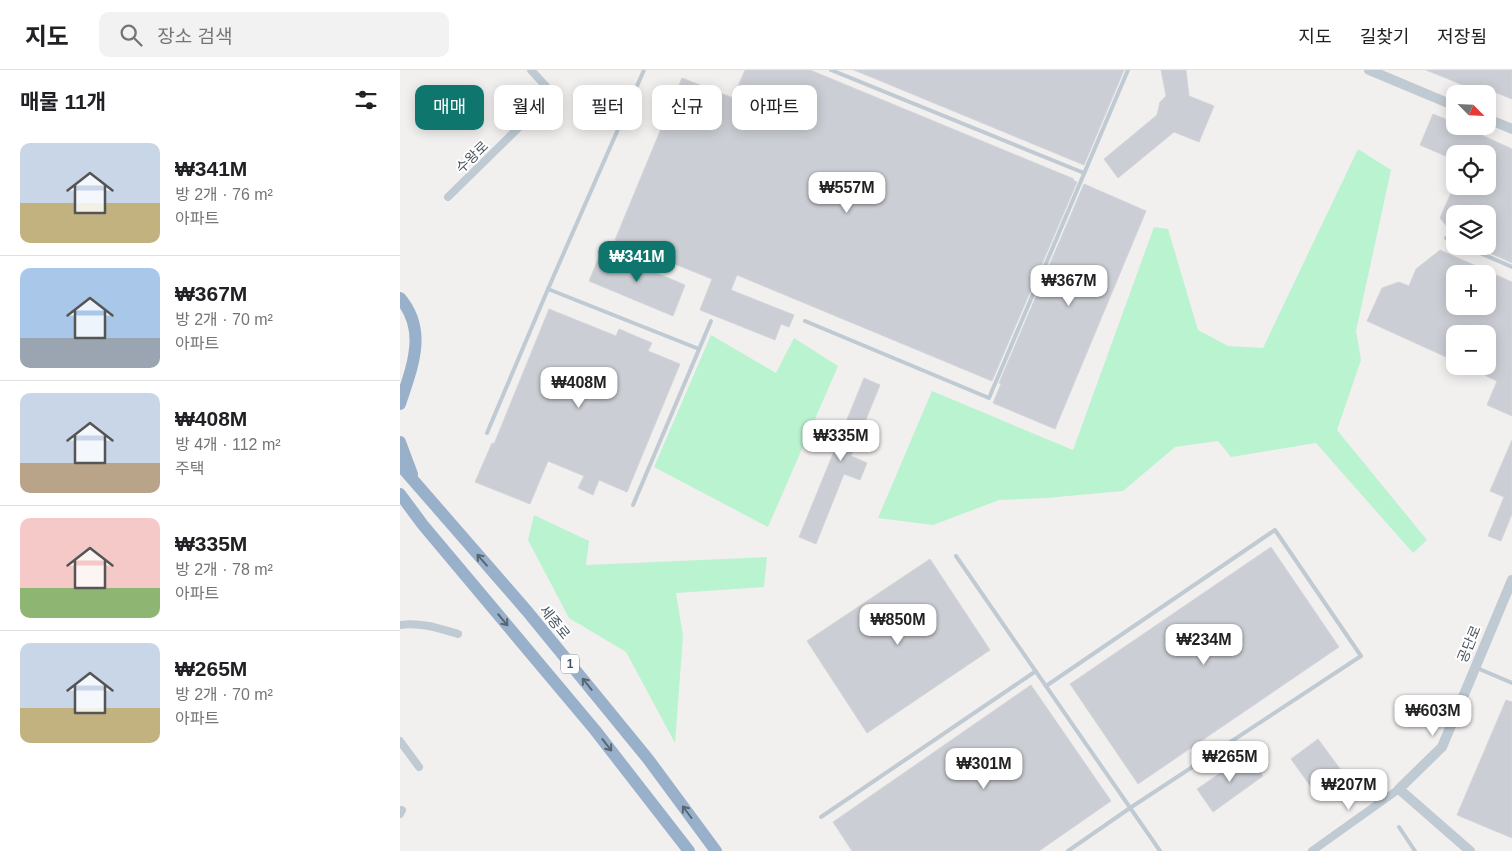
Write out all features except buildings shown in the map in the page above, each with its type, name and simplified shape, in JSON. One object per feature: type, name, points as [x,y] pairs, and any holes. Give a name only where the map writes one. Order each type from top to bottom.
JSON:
[{"type":"highway","points":[[400,298],[409,308],[415,326],[415,358],[400,404]]},
{"type":"highway","points":[[400,377],[415,358]]},
{"type":"highway","points":[[400,442],[416,483]]},
{"type":"highway","name":"세종로","points":[[400,465],[533,618],[648,759],[716,851]]},
{"type":"highway","name":"1","points":[[402,497],[423,525],[595,730],[689,851]]},
{"type":"street","name":"수왕로","points":[[448,197],[553,94],[531,70]]},
{"type":"street","points":[[1369,70],[1446,102]]},
{"type":"street","points":[[1496,122],[1512,129]]},
{"type":"street","name":"공단로","points":[[1312,851],[1398,789],[1442,748],[1512,580]]},
{"type":"street","points":[[400,625],[423,624],[458,634]]},
{"type":"street","points":[[400,741],[419,767]]},
{"type":"street","points":[[1398,789],[1470,851]]},
{"type":"lane","points":[[487,433],[644,70]]},
{"type":"lane","points":[[831,70],[1084,173]]},
{"type":"lane","points":[[805,321],[989,398],[1128,70]]},
{"type":"lane","points":[[1485,255],[1512,267]]},
{"type":"lane","points":[[548,289],[699,349]]},
{"type":"lane","points":[[633,505],[711,320]]},
{"type":"lane","points":[[1046,686],[1275,530],[1361,656],[1068,851]]},
{"type":"lane","points":[[956,556],[1160,851]]},
{"type":"lane","points":[[1475,667],[1512,683]]},
{"type":"lane","points":[[821,817],[1036,671]]},
{"type":"lane","points":[[1399,827],[1415,851]]},
{"type":"green space","points":[[1358,149],[1391,170],[1356,331],[1361,360],[1337,430],[1427,540],[1413,553],[1316,443],[1231,457],[1218,441],[1175,447],[1123,491],[999,500],[933,525],[878,518],[932,391],[1073,450],[1154,227],[1168,229],[1198,330],[1228,346],[1263,348]]},
{"type":"green space","points":[[711,335],[776,373],[794,338],[838,366],[768,527],[654,467]]},
{"type":"green space","points":[[534,515],[589,541],[586,565],[767,557],[764,587],[676,593],[683,636],[675,743],[626,652],[569,618],[528,540]]}]
